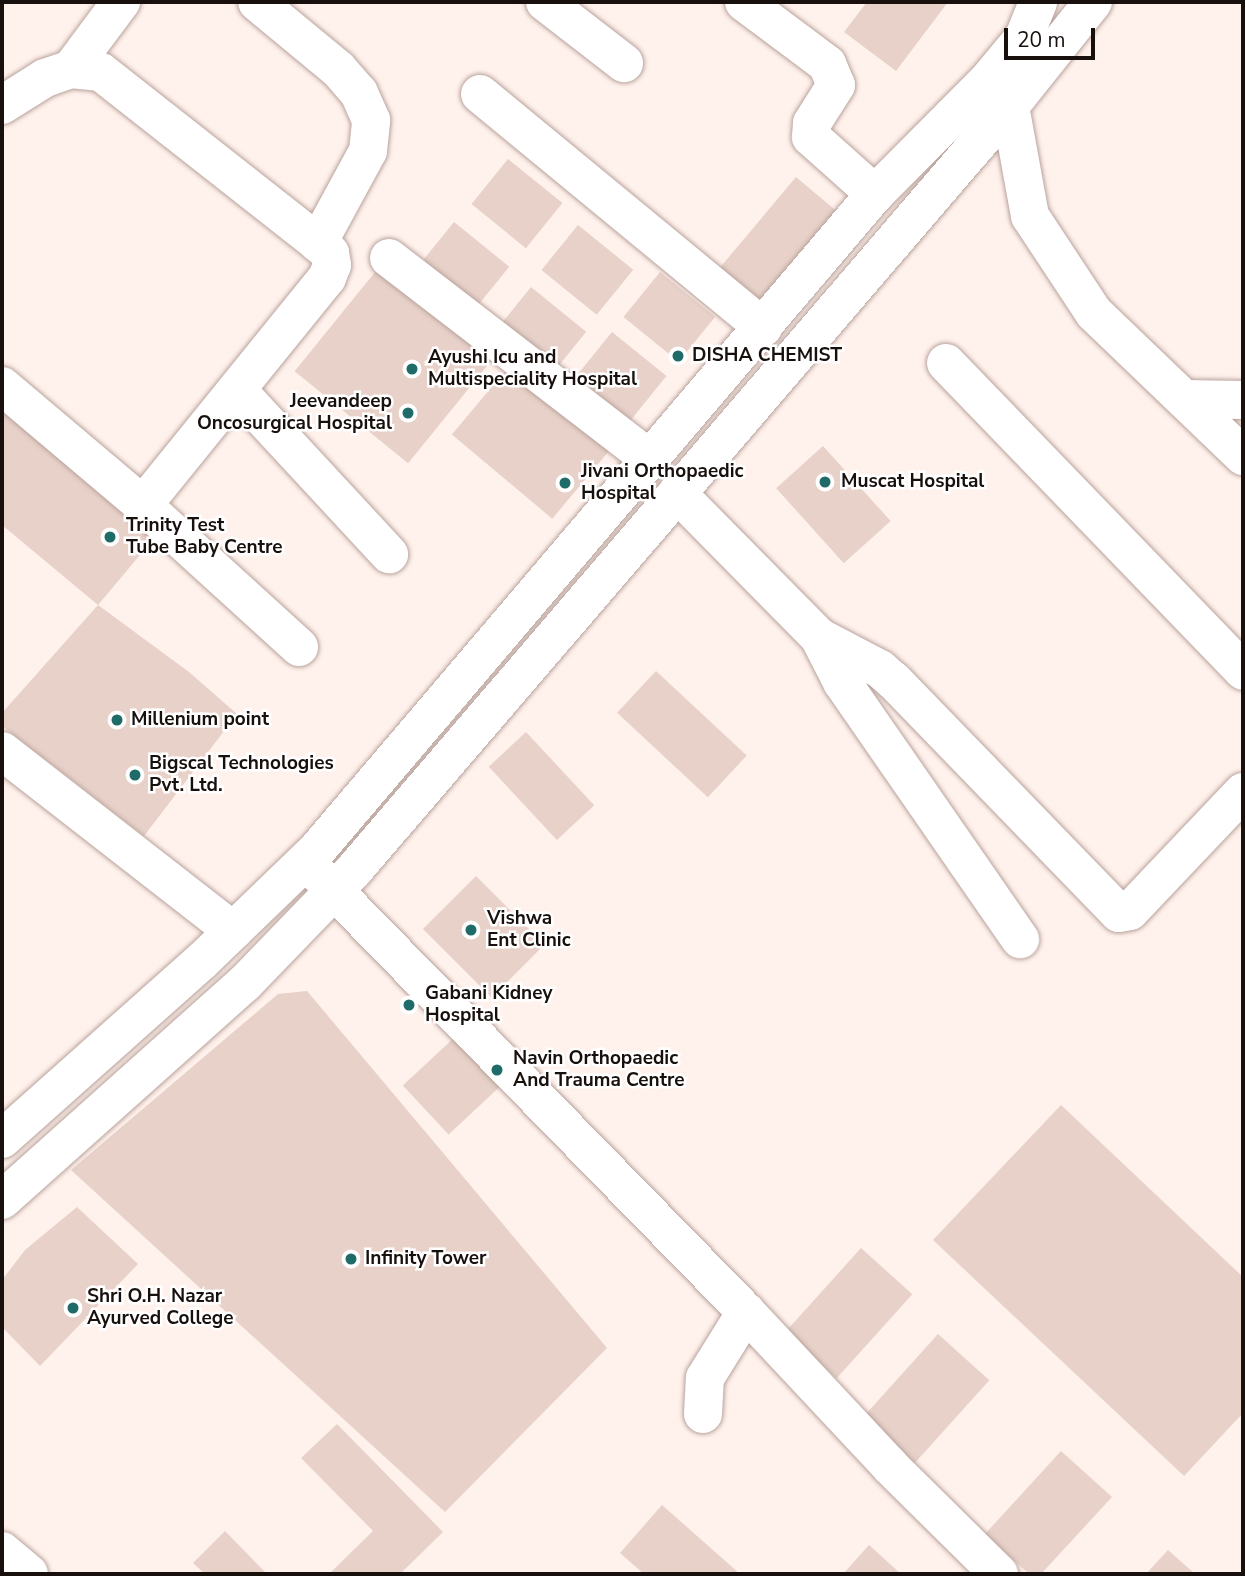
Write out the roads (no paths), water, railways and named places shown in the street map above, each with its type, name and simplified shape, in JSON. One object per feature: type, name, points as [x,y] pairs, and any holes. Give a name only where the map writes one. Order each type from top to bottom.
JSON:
[{"type":"street","points":[[71,69],[121,2]]},
{"type":"street","points":[[257,2],[338,69],[359,93],[371,120],[368,151],[318,243]]},
{"type":"street","points":[[744,2],[827,64],[836,85],[812,123],[811,137],[876,194]]},
{"type":"street","points":[[2,1139],[233,931],[306,860],[876,194],[990,78],[1024,37],[1038,2]]},
{"type":"street","points":[[2,1199],[245,983],[333,892],[1010,106],[1093,2]]},
{"type":"street","points":[[552,4],[624,63]]},
{"type":"street","points":[[2,105],[45,78],[71,69],[101,72],[330,253],[332,265],[327,278],[143,505]]},
{"type":"street","points":[[480,94],[763,327]]},
{"type":"street","points":[[1010,106],[1030,216],[1094,313],[1243,456]]},
{"type":"street","points":[[389,258],[650,459]]},
{"type":"street","points":[[946,363],[1243,671]]},
{"type":"street","points":[[2,386],[143,505],[299,647]]},
{"type":"street","points":[[237,390],[389,554]]},
{"type":"street","points":[[1184,399],[1243,400]]},
{"type":"street","points":[[677,493],[818,637],[842,682],[1020,939]]},
{"type":"street","points":[[818,637],[880,669],[894,681],[1119,913],[1130,911],[1243,792]]},
{"type":"street","points":[[2,751],[233,931]]},
{"type":"street","points":[[306,860],[333,892],[746,1312],[891,1467],[999,1574]]},
{"type":"street","points":[[703,1414],[705,1378],[746,1312]]},
{"type":"street","points":[[2,1551],[29,1574]]},
{"type":"place","name":"DISHA CHEMIST","points":[[678,356]]},
{"type":"place","name":"Ayushi Icu and Multispeciality Hospital","points":[[412,369]]},
{"type":"place","name":"Jeevandeep Oncosurgical Hospital","points":[[408,413]]},
{"type":"place","name":"Muscat Hospital","points":[[825,482]]},
{"type":"place","name":"Jivani Orthopaedic Hospital","points":[[565,483]]},
{"type":"place","name":"Trinity Test Tube Baby Centre","points":[[110,537]]},
{"type":"place","name":"Millenium point","points":[[117,720]]},
{"type":"place","name":"Bigscal Technologies Pvt. Ltd.","points":[[135,775]]},
{"type":"place","name":"Vishwa Ent Clinic","points":[[471,930]]},
{"type":"place","name":"Gabani Kidney Hospital","points":[[409,1005]]},
{"type":"place","name":"Navin Orthopaedic And Trauma Centre","points":[[497,1070]]},
{"type":"place","name":"Infinity Tower","points":[[351,1259]]},
{"type":"place","name":"Shri O.H. Nazar Ayurved College","points":[[73,1308]]}]
